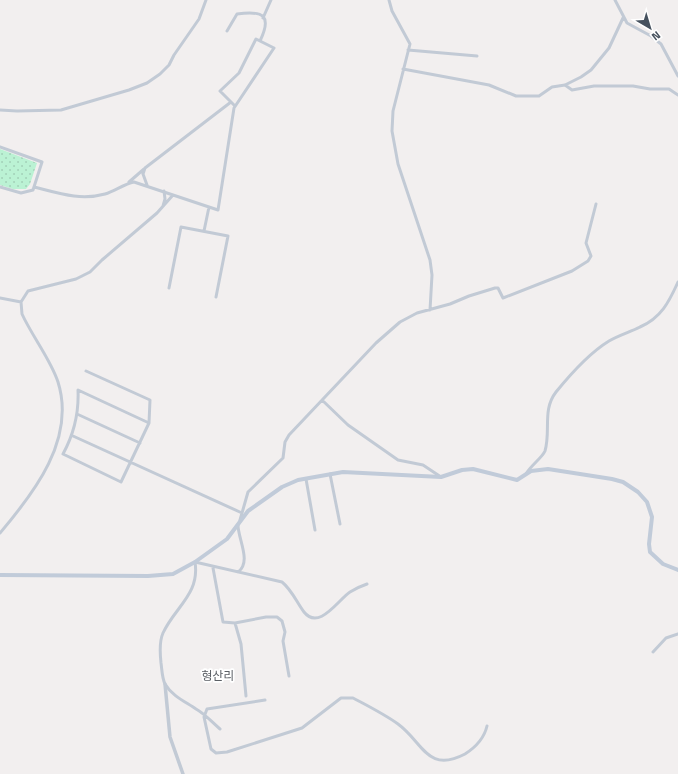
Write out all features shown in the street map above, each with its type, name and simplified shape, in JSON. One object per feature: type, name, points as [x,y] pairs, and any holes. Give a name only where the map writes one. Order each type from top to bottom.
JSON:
[{"type":"main road","points":[[0,575],[158,576],[176,573],[227,539],[248,511],[282,487],[293,482],[330,474],[358,472],[442,477],[466,469],[488,472],[513,480],[519,479],[534,470],[552,470],[623,482],[644,498],[651,511],[652,522],[649,539],[650,552],[663,564],[678,570]]},
{"type":"street","points":[[0,110],[61,110],[129,90],[147,83],[160,74],[169,65],[174,55],[200,18],[206,0]]},
{"type":"street","points":[[263,18],[271,0]]},
{"type":"street","points":[[389,0],[392,11],[410,44],[393,110],[392,131],[398,164],[430,260],[432,275],[430,310]]},
{"type":"street","points":[[615,0],[623,18],[627,23],[651,36],[661,44],[678,76]]},
{"type":"street","points":[[227,31],[237,14],[255,13],[263,18],[267,25],[260,41]]},
{"type":"street","points":[[403,69],[489,85],[516,96],[539,96],[552,86],[565,85],[581,78],[596,65],[612,44],[623,18]]},
{"type":"street","points":[[34,187],[69,196],[85,198],[110,193],[134,182],[218,210],[235,106],[274,48],[256,39],[239,73],[220,91],[235,106]]},
{"type":"street","points":[[408,50],[477,56]]},
{"type":"street","points":[[565,85],[572,90],[600,85],[669,89],[678,95]]},
{"type":"street","points":[[126,185],[231,102]]},
{"type":"street","points":[[0,147],[42,162],[33,190],[21,193],[0,187]]},
{"type":"street","points":[[146,168],[143,174],[149,186]]},
{"type":"street","points":[[163,206],[165,199],[164,191]]},
{"type":"street","points":[[0,533],[29,499],[39,482],[54,450],[60,425],[60,395],[57,381],[22,314],[21,302],[25,294],[30,290],[76,279],[90,272],[102,260],[153,218],[169,201],[173,194]]},
{"type":"street","points":[[238,572],[241,570],[244,559],[238,532],[239,521],[251,488],[280,461],[284,455],[286,439],[390,330],[410,315],[430,310],[495,288],[498,288],[504,298],[579,268],[588,261],[591,256],[586,244],[596,204]]},
{"type":"street","points":[[204,232],[209,207]]},
{"type":"street","points":[[169,288],[181,227],[228,236],[216,297]]},
{"type":"street","points":[[526,474],[530,466],[541,457],[545,451],[548,408],[554,395],[604,344],[641,327],[657,316],[668,304],[678,282]]},
{"type":"street","points":[[0,298],[21,302]]},
{"type":"street","points":[[86,371],[150,400],[149,423],[122,482],[63,454],[72,436],[77,414],[78,390],[149,423]]},
{"type":"street","points":[[322,400],[352,428],[398,460],[423,465],[442,477]]},
{"type":"street","points":[[77,414],[140,443]]},
{"type":"street","points":[[72,436],[242,513]]},
{"type":"street","points":[[330,474],[340,524]]},
{"type":"street","points":[[306,479],[316,530]]},
{"type":"street","points":[[183,774],[170,737],[165,684],[160,658],[162,634],[194,588],[196,573],[194,562],[213,568],[282,582],[287,585],[305,613],[313,618],[323,617],[350,592],[367,584]]},
{"type":"street","points":[[213,568],[223,622],[235,623],[266,617],[277,617],[282,621],[285,628],[283,641],[289,676]]},
{"type":"street","points":[[235,623],[241,644],[246,696]]},
{"type":"street","points":[[653,652],[666,638],[678,634]]},
{"type":"street","points":[[165,684],[181,700],[205,715],[220,729]]},
{"type":"street","points":[[265,700],[207,709],[205,715],[210,746],[214,751],[218,753],[302,728],[341,698],[352,698],[400,726],[428,756],[438,762],[454,760],[468,752],[480,742],[487,726]]},
{"type":"green space","points":[[0,149],[37,163],[30,184],[26,189],[13,189],[0,185]]},
{"type":"district","name":"형산리","points":[[218,675]]}]
